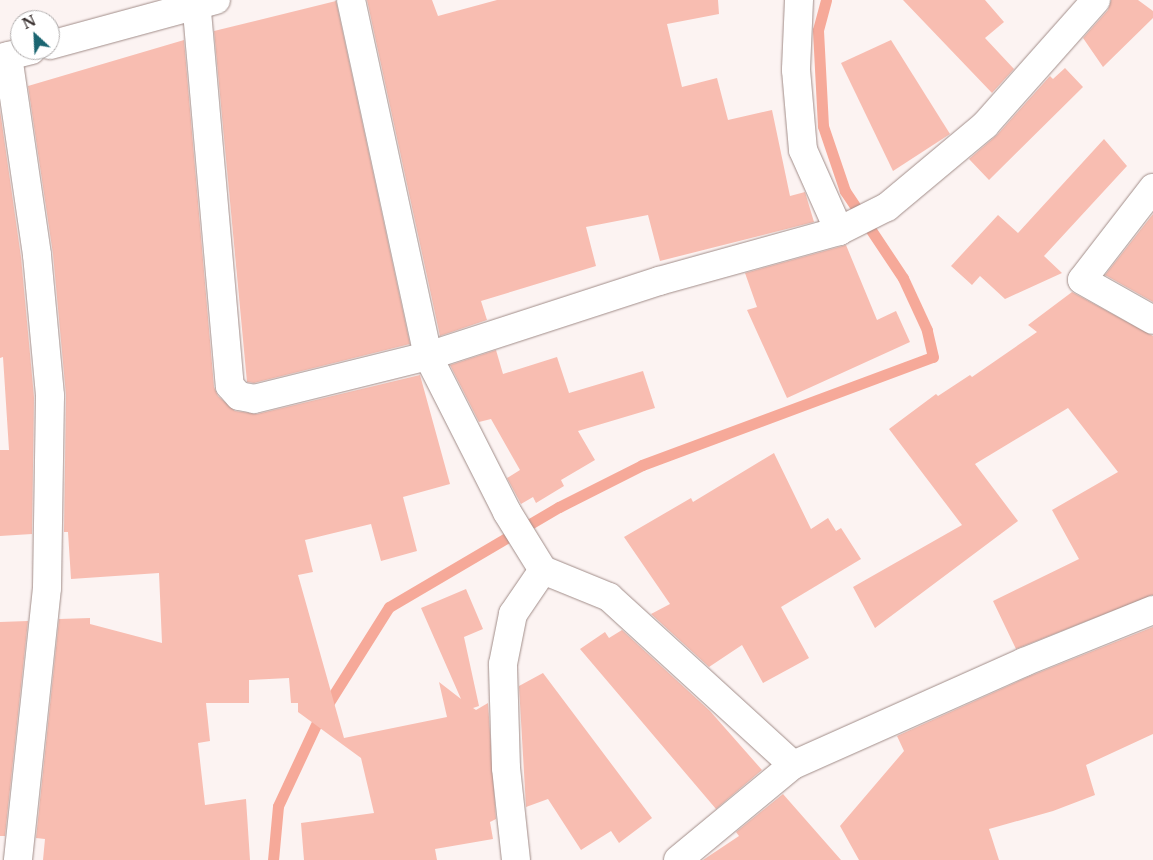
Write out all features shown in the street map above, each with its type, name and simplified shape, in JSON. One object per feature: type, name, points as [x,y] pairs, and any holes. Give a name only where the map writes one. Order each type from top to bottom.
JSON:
[{"type":"street","points":[[351,0],[428,356],[506,512],[538,559],[609,596],[794,765]]},
{"type":"street","points":[[799,0],[796,70],[803,150],[839,231]]},
{"type":"street","points":[[60,42],[203,2],[230,386],[238,396],[254,399],[428,356],[659,281],[839,231],[887,207],[985,125],[1096,0]]},
{"type":"street","points":[[14,60],[37,255],[50,396],[46,588],[18,860]]},
{"type":"street","points":[[1153,188],[1082,280],[1153,320]]},
{"type":"street","points":[[516,860],[506,768],[503,664],[513,614],[538,559]]},
{"type":"street","points":[[678,860],[794,765],[1024,662],[1153,610]]},
{"type":"building","points":[[367,0],[432,0],[438,16],[497,0],[718,0],[719,14],[667,24],[682,87],[717,78],[728,120],[772,110],[790,196],[805,192],[814,222],[660,261],[648,215],[586,227],[596,266],[481,301],[487,320],[440,336]]},
{"type":"building","points":[[903,0],[985,0],[1004,22],[985,38],[1014,69],[992,93]]},
{"type":"building","points":[[1111,0],[1138,0],[1153,11],[1153,18],[1103,67],[1083,38],[1108,10]]},
{"type":"building","points":[[336,1],[410,344],[254,383],[247,382],[214,31]]},
{"type":"building","points":[[184,40],[214,387],[218,396],[235,411],[257,414],[420,375],[450,484],[403,497],[417,551],[381,561],[371,524],[305,540],[313,572],[298,575],[344,738],[447,717],[439,682],[461,699],[421,608],[466,589],[483,629],[464,637],[479,706],[473,708],[476,710],[488,703],[496,819],[490,822],[493,839],[435,849],[437,860],[304,860],[301,823],[374,813],[361,758],[298,712],[298,703],[291,703],[289,678],[249,680],[249,703],[206,703],[210,741],[198,743],[205,805],[246,799],[250,860],[43,860],[45,839],[36,838],[59,619],[90,618],[90,624],[162,643],[159,573],[71,579],[68,532],[64,532],[66,395],[53,254],[28,86]]},
{"type":"building","points":[[891,40],[950,134],[893,171],[841,63]]},
{"type":"building","points":[[1065,68],[1083,87],[989,180],[969,159],[997,135],[1050,76],[1053,79]]},
{"type":"building","points":[[0,110],[21,257],[34,397],[32,534],[0,536],[0,450],[9,450],[3,357],[0,358]]},
{"type":"building","points":[[1104,139],[1127,166],[1044,256],[1062,273],[1005,299],[980,276],[972,285],[951,266],[998,215],[1018,233]]},
{"type":"building","points":[[1153,214],[1153,302],[1105,275]]},
{"type":"building","points":[[846,245],[877,320],[896,311],[910,342],[787,398],[747,310],[757,307],[745,273]]},
{"type":"building","points":[[1072,292],[1153,336],[1153,595],[1016,649],[993,601],[1079,559],[1052,510],[1118,472],[1068,408],[975,464],[1018,521],[875,628],[853,587],[962,525],[889,429],[936,394],[938,396],[970,375],[972,377],[1037,332],[1028,325]]},
{"type":"building","points":[[496,350],[503,374],[557,357],[569,393],[643,371],[655,408],[578,431],[595,460],[561,480],[564,486],[536,503],[533,497],[521,504],[507,478],[520,470],[491,419],[479,422],[450,365]]},
{"type":"building","points":[[774,453],[811,529],[828,518],[836,531],[841,528],[861,559],[781,607],[809,658],[763,683],[742,645],[709,667],[651,614],[670,604],[624,537],[691,498],[693,502]]},
{"type":"building","points":[[28,621],[5,836],[0,836],[0,622]]},
{"type":"building","points":[[1153,627],[1153,734],[1086,765],[1095,795],[1053,811],[989,829],[999,860],[859,860],[840,826],[904,751],[897,736],[1030,676]]},
{"type":"building","points":[[622,630],[710,711],[762,770],[716,809],[580,649],[605,632],[609,638]]},
{"type":"building","points":[[543,673],[652,818],[619,843],[611,831],[581,850],[548,799],[526,807],[519,686]]},
{"type":"building","points":[[783,794],[841,860],[703,860],[739,836],[736,832]]},
{"type":"waterway","points":[[273,860],[278,806],[319,718],[389,607],[559,507],[642,465],[933,357],[927,330],[903,278],[845,191],[823,126],[818,30],[826,0]]}]
